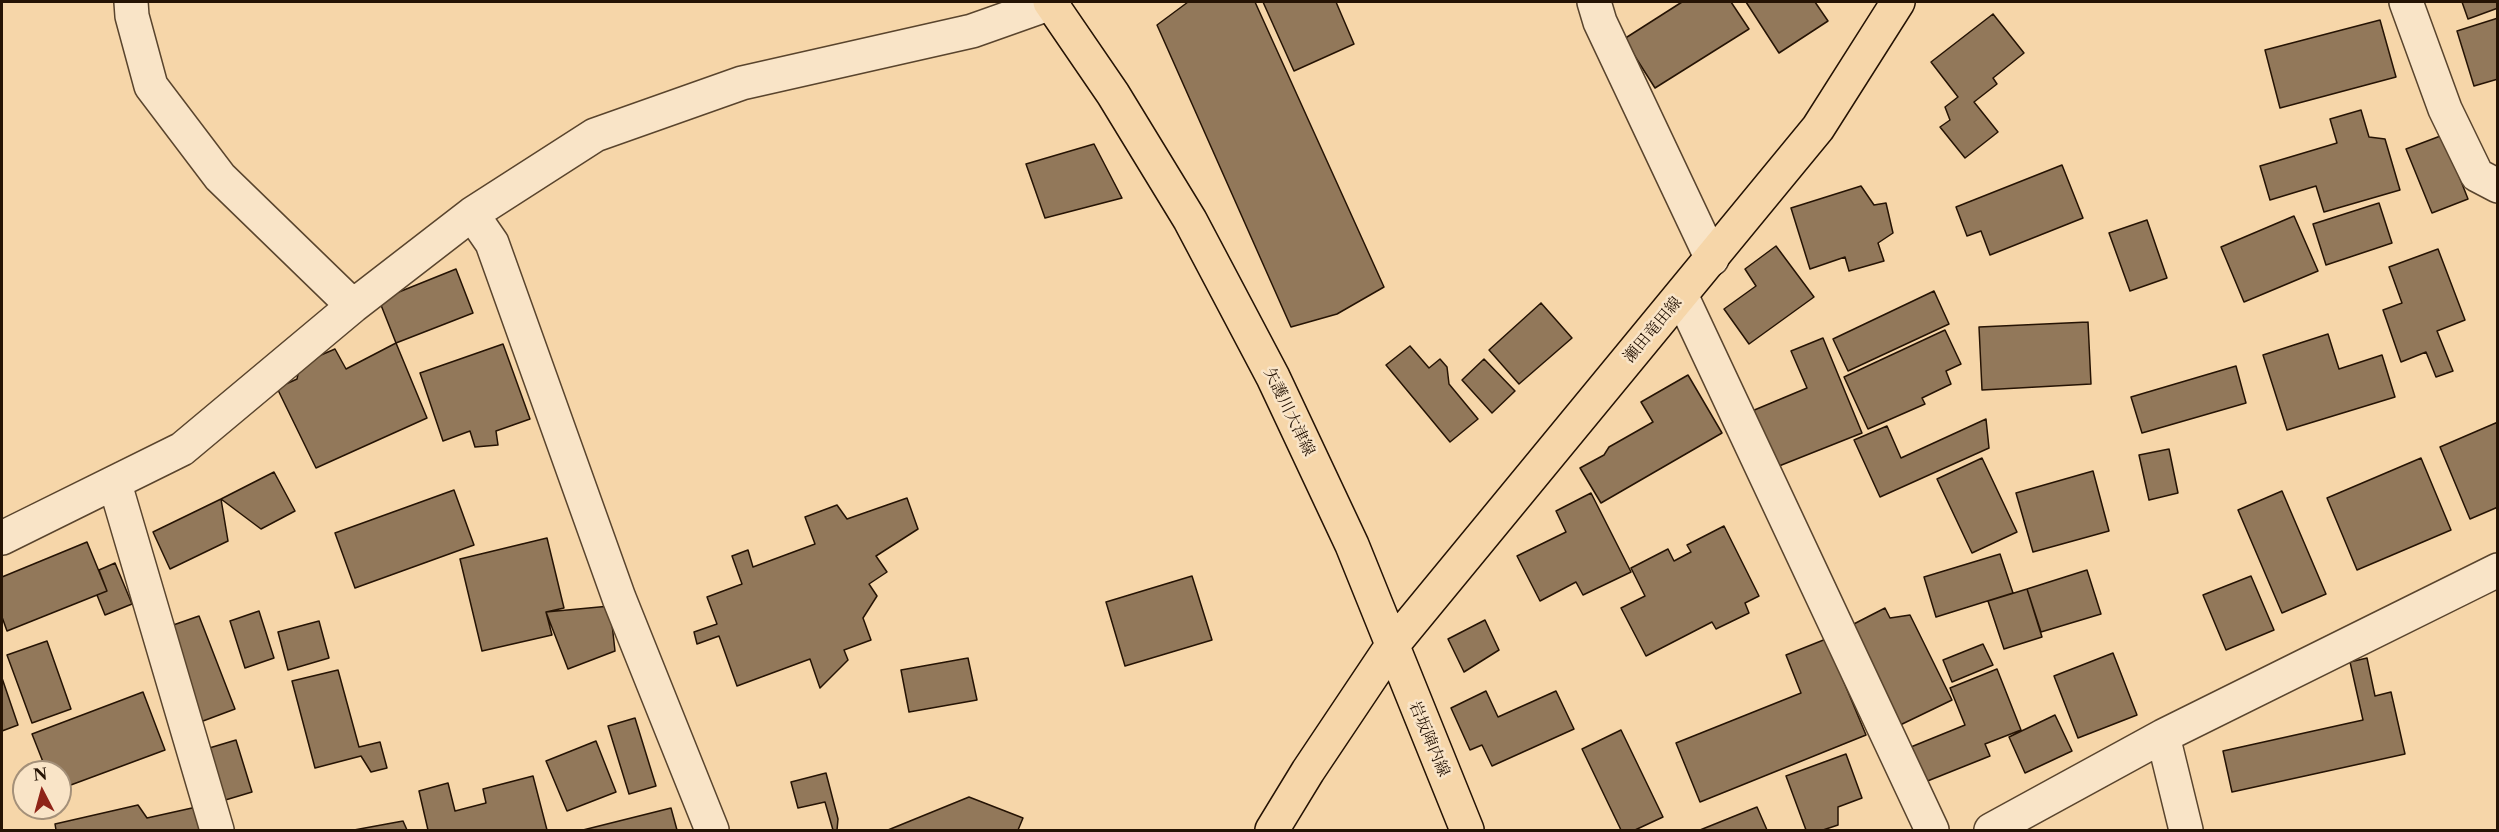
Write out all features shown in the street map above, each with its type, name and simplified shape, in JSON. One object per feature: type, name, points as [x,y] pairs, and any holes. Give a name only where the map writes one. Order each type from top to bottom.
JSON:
[{"type":"main road","name":"矢護川大津線","points":[[1052,2],[1113,94],[1190,220],[1272,377],[1347,535],[1391,646]]},
{"type":"main road","name":"瀬田竜田線","points":[[1391,646],[1682,297],[1818,128],[1898,2]]},
{"type":"main road","points":[[1272,831],[1308,771],[1391,646]]},
{"type":"main road","name":"岩坂陣内線","points":[[1391,646],[1467,831]]},
{"type":"street","points":[[131,2],[132,16],[151,86],[220,177],[353,306]]},
{"type":"street","points":[[2,538],[182,449],[353,306],[472,214],[596,135],[742,83],[972,31],[1052,2]]},
{"type":"street","points":[[1594,2],[1600,22],[1712,259]]},
{"type":"street","points":[[2406,2],[2445,109],[2477,175],[2498,186]]},
{"type":"street","points":[[472,214],[492,243],[619,598],[712,831]]},
{"type":"street","points":[[1682,297],[1932,831]]},
{"type":"street","points":[[115,484],[217,831]]},
{"type":"street","points":[[1991,831],[2163,736],[2498,570]]},
{"type":"street","points":[[2163,736],[2186,831]]},
{"type":"building","points":[[1188,2],[1255,2],[1384,287],[1337,314],[1291,327],[1157,25]]},
{"type":"building","points":[[1263,2],[1336,2],[1354,44],[1294,71]]},
{"type":"building","points":[[1682,2],[1731,2],[1749,29],[1655,88],[1624,39]]},
{"type":"building","points":[[1746,2],[1815,2],[1828,21],[1779,53]]},
{"type":"building","points":[[2462,2],[2498,2],[2498,8],[2468,19]]},
{"type":"building","points":[[1993,14],[2024,53],[1993,78],[1997,84],[1974,102],[1998,132],[1965,158],[1940,127],[1950,120],[1945,107],[1958,97],[1931,62]]},
{"type":"building","points":[[2498,18],[2498,79],[2474,86],[2457,31]]},
{"type":"building","points":[[2380,20],[2396,77],[2280,108],[2265,50]]},
{"type":"building","points":[[2361,110],[2369,137],[2385,139],[2400,190],[2324,212],[2316,186],[2270,200],[2260,166],[2337,143],[2330,119]]},
{"type":"building","points":[[2443,135],[2468,199],[2432,213],[2406,149]]},
{"type":"building","points":[[1094,144],[1122,198],[1045,218],[1026,164]]},
{"type":"building","points":[[2062,165],[2083,218],[1990,255],[1981,231],[1967,236],[1956,207]]},
{"type":"building","points":[[1861,186],[1874,205],[1886,203],[1893,233],[1878,243],[1884,261],[1849,271],[1845,257],[1810,269],[1791,208]]},
{"type":"building","points":[[2379,203],[2392,243],[2326,265],[2313,224]]},
{"type":"building","points":[[2294,216],[2318,271],[2244,302],[2221,247]]},
{"type":"building","points":[[2147,220],[2167,278],[2130,291],[2109,233]]},
{"type":"building","points":[[1776,246],[1814,297],[1749,344],[1724,309],[1756,286],[1745,269]]},
{"type":"building","points":[[2438,249],[2465,320],[2437,331],[2453,371],[2436,377],[2426,352],[2401,362],[2383,310],[2402,303],[2389,267]]},
{"type":"building","points":[[456,269],[473,313],[396,343],[379,300]]},
{"type":"building","points":[[1934,291],[1949,324],[1848,371],[1833,339]]},
{"type":"building","points":[[1541,303],[1572,338],[1519,384],[1489,350]]},
{"type":"building","points":[[2088,322],[2091,384],[1982,390],[1979,327]]},
{"type":"building","points":[[1945,330],[1961,364],[1946,371],[1951,384],[1922,398],[1925,404],[1868,429],[1844,377]]},
{"type":"building","points":[[2328,334],[2339,369],[2382,355],[2395,397],[2287,430],[2263,355]]},
{"type":"building","points":[[1823,338],[1862,433],[1774,468],[1752,411],[1807,388],[1791,351]]},
{"type":"building","points":[[396,343],[427,418],[316,468],[277,388],[297,379],[300,364],[335,349],[346,369]]},
{"type":"building","points":[[503,344],[530,419],[496,431],[498,445],[475,447],[470,431],[443,441],[420,373]]},
{"type":"building","points":[[1410,346],[1429,368],[1440,359],[1447,367],[1449,384],[1478,419],[1450,442],[1386,365]]},
{"type":"building","points":[[1484,359],[1515,391],[1492,413],[1462,380]]},
{"type":"building","points":[[2236,366],[2246,403],[2142,433],[2131,397]]},
{"type":"building","points":[[1688,375],[1722,433],[1601,503],[1580,468],[1604,455],[1609,447],[1653,422],[1641,402]]},
{"type":"building","points":[[1986,419],[1989,448],[1880,497],[1854,440],[1887,426],[1901,458]]},
{"type":"building","points":[[2498,422],[2498,507],[2470,519],[2440,447]]},
{"type":"building","points":[[2169,449],[2178,493],[2149,500],[2139,455]]},
{"type":"building","points":[[1982,458],[2017,532],[1972,553],[1937,479]]},
{"type":"building","points":[[2421,458],[2451,530],[2357,570],[2327,498]]},
{"type":"building","points":[[2093,471],[2109,531],[2033,552],[2016,493]]},
{"type":"building","points":[[274,472],[295,511],[261,529],[221,499]]},
{"type":"building","points":[[454,490],[474,545],[355,588],[335,533]]},
{"type":"building","points":[[2282,491],[2326,594],[2282,613],[2238,510]]},
{"type":"building","points":[[1591,493],[1631,572],[1583,595],[1576,582],[1540,601],[1517,556],[1566,532],[1556,511]]},
{"type":"building","points":[[907,498],[918,529],[876,556],[887,572],[869,584],[877,596],[863,618],[871,640],[844,650],[848,660],[820,688],[810,659],[737,686],[719,636],[697,644],[694,632],[717,624],[707,597],[742,584],[732,556],[748,550],[753,567],[815,544],[805,517],[837,505],[847,519]]},
{"type":"building","points":[[221,499],[228,541],[170,569],[153,532]]},
{"type":"building","points":[[1724,526],[1759,596],[1745,603],[1749,613],[1716,629],[1712,622],[1646,656],[1621,608],[1645,596],[1631,568],[1668,549],[1674,561],[1691,552],[1687,545]]},
{"type":"building","points":[[547,538],[564,608],[546,612],[552,635],[482,651],[460,559]]},
{"type":"building","points":[[87,542],[107,591],[7,631],[2,617],[2,577]]},
{"type":"building","points":[[2000,554],[2013,593],[1936,617],[1924,577]]},
{"type":"building","points":[[115,563],[132,604],[105,615],[97,595],[107,591],[99,570]]},
{"type":"building","points":[[2087,570],[2101,614],[2041,632],[2027,589]]},
{"type":"building","points":[[1192,576],[1212,640],[1125,666],[1106,602]]},
{"type":"building","points":[[2251,576],[2274,630],[2226,650],[2203,595]]},
{"type":"building","points":[[2027,589],[2042,637],[2004,649],[1988,601]]},
{"type":"building","points":[[610,606],[615,651],[568,669],[546,612]]},
{"type":"building","points":[[1885,608],[1890,618],[1910,615],[1952,700],[1896,727],[1846,628]]},
{"type":"building","points":[[259,611],[274,658],[245,668],[230,621]]},
{"type":"building","points":[[199,616],[235,709],[195,724],[159,630]]},
{"type":"building","points":[[1485,620],[1499,650],[1464,672],[1448,639]]},
{"type":"building","points":[[319,621],[329,658],[288,670],[278,632]]},
{"type":"building","points":[[1826,639],[1866,735],[1700,802],[1676,743],[1801,693],[1786,655]]},
{"type":"building","points":[[47,641],[71,709],[32,723],[7,655]]},
{"type":"building","points":[[1983,644],[1993,665],[1952,682],[1943,660]]},
{"type":"building","points":[[2113,653],[2137,715],[2078,738],[2054,676]]},
{"type":"building","points":[[968,658],[977,700],[909,712],[901,670]]},
{"type":"building","points":[[2367,658],[2375,696],[2391,692],[2405,754],[2232,792],[2223,751],[2363,720],[2350,662]]},
{"type":"building","points":[[1997,669],[2021,730],[1985,744],[1990,756],[1915,786],[1901,751],[1965,725],[1950,688]]},
{"type":"building","points":[[338,670],[359,747],[380,742],[387,768],[371,772],[361,756],[315,768],[292,681]]},
{"type":"building","points":[[2,678],[18,725],[2,731]]},
{"type":"building","points":[[1486,691],[1498,717],[1556,691],[1574,729],[1492,766],[1482,745],[1470,750],[1451,708]]},
{"type":"building","points":[[143,692],[165,750],[72,785],[72,760],[42,760],[32,734]]},
{"type":"building","points":[[2055,715],[2072,751],[2025,773],[2009,737]]},
{"type":"building","points":[[635,718],[656,786],[629,794],[608,726]]},
{"type":"building","points":[[1621,730],[1663,817],[1635,830],[1621,830],[1582,749]]},
{"type":"building","points":[[236,740],[252,792],[222,801],[206,749]]},
{"type":"building","points":[[596,741],[616,792],[567,811],[546,761]]},
{"type":"building","points":[[1846,754],[1862,798],[1838,807],[1838,825],[1823,830],[1806,830],[1786,776]]},
{"type":"building","points":[[826,773],[838,819],[837,830],[833,830],[825,802],[798,808],[791,782]]},
{"type":"building","points":[[533,776],[547,830],[428,830],[419,791],[448,783],[455,811],[486,803],[483,789]]},
{"type":"building","points":[[969,797],[1023,818],[1018,830],[888,830]]},
{"type":"building","points":[[138,805],[147,818],[201,806],[207,830],[56,830],[55,824]]},
{"type":"building","points":[[1757,807],[1767,830],[1700,830]]},
{"type":"building","points":[[671,808],[677,830],[583,830]]},
{"type":"building","points":[[403,821],[407,830],[354,830]]}]
